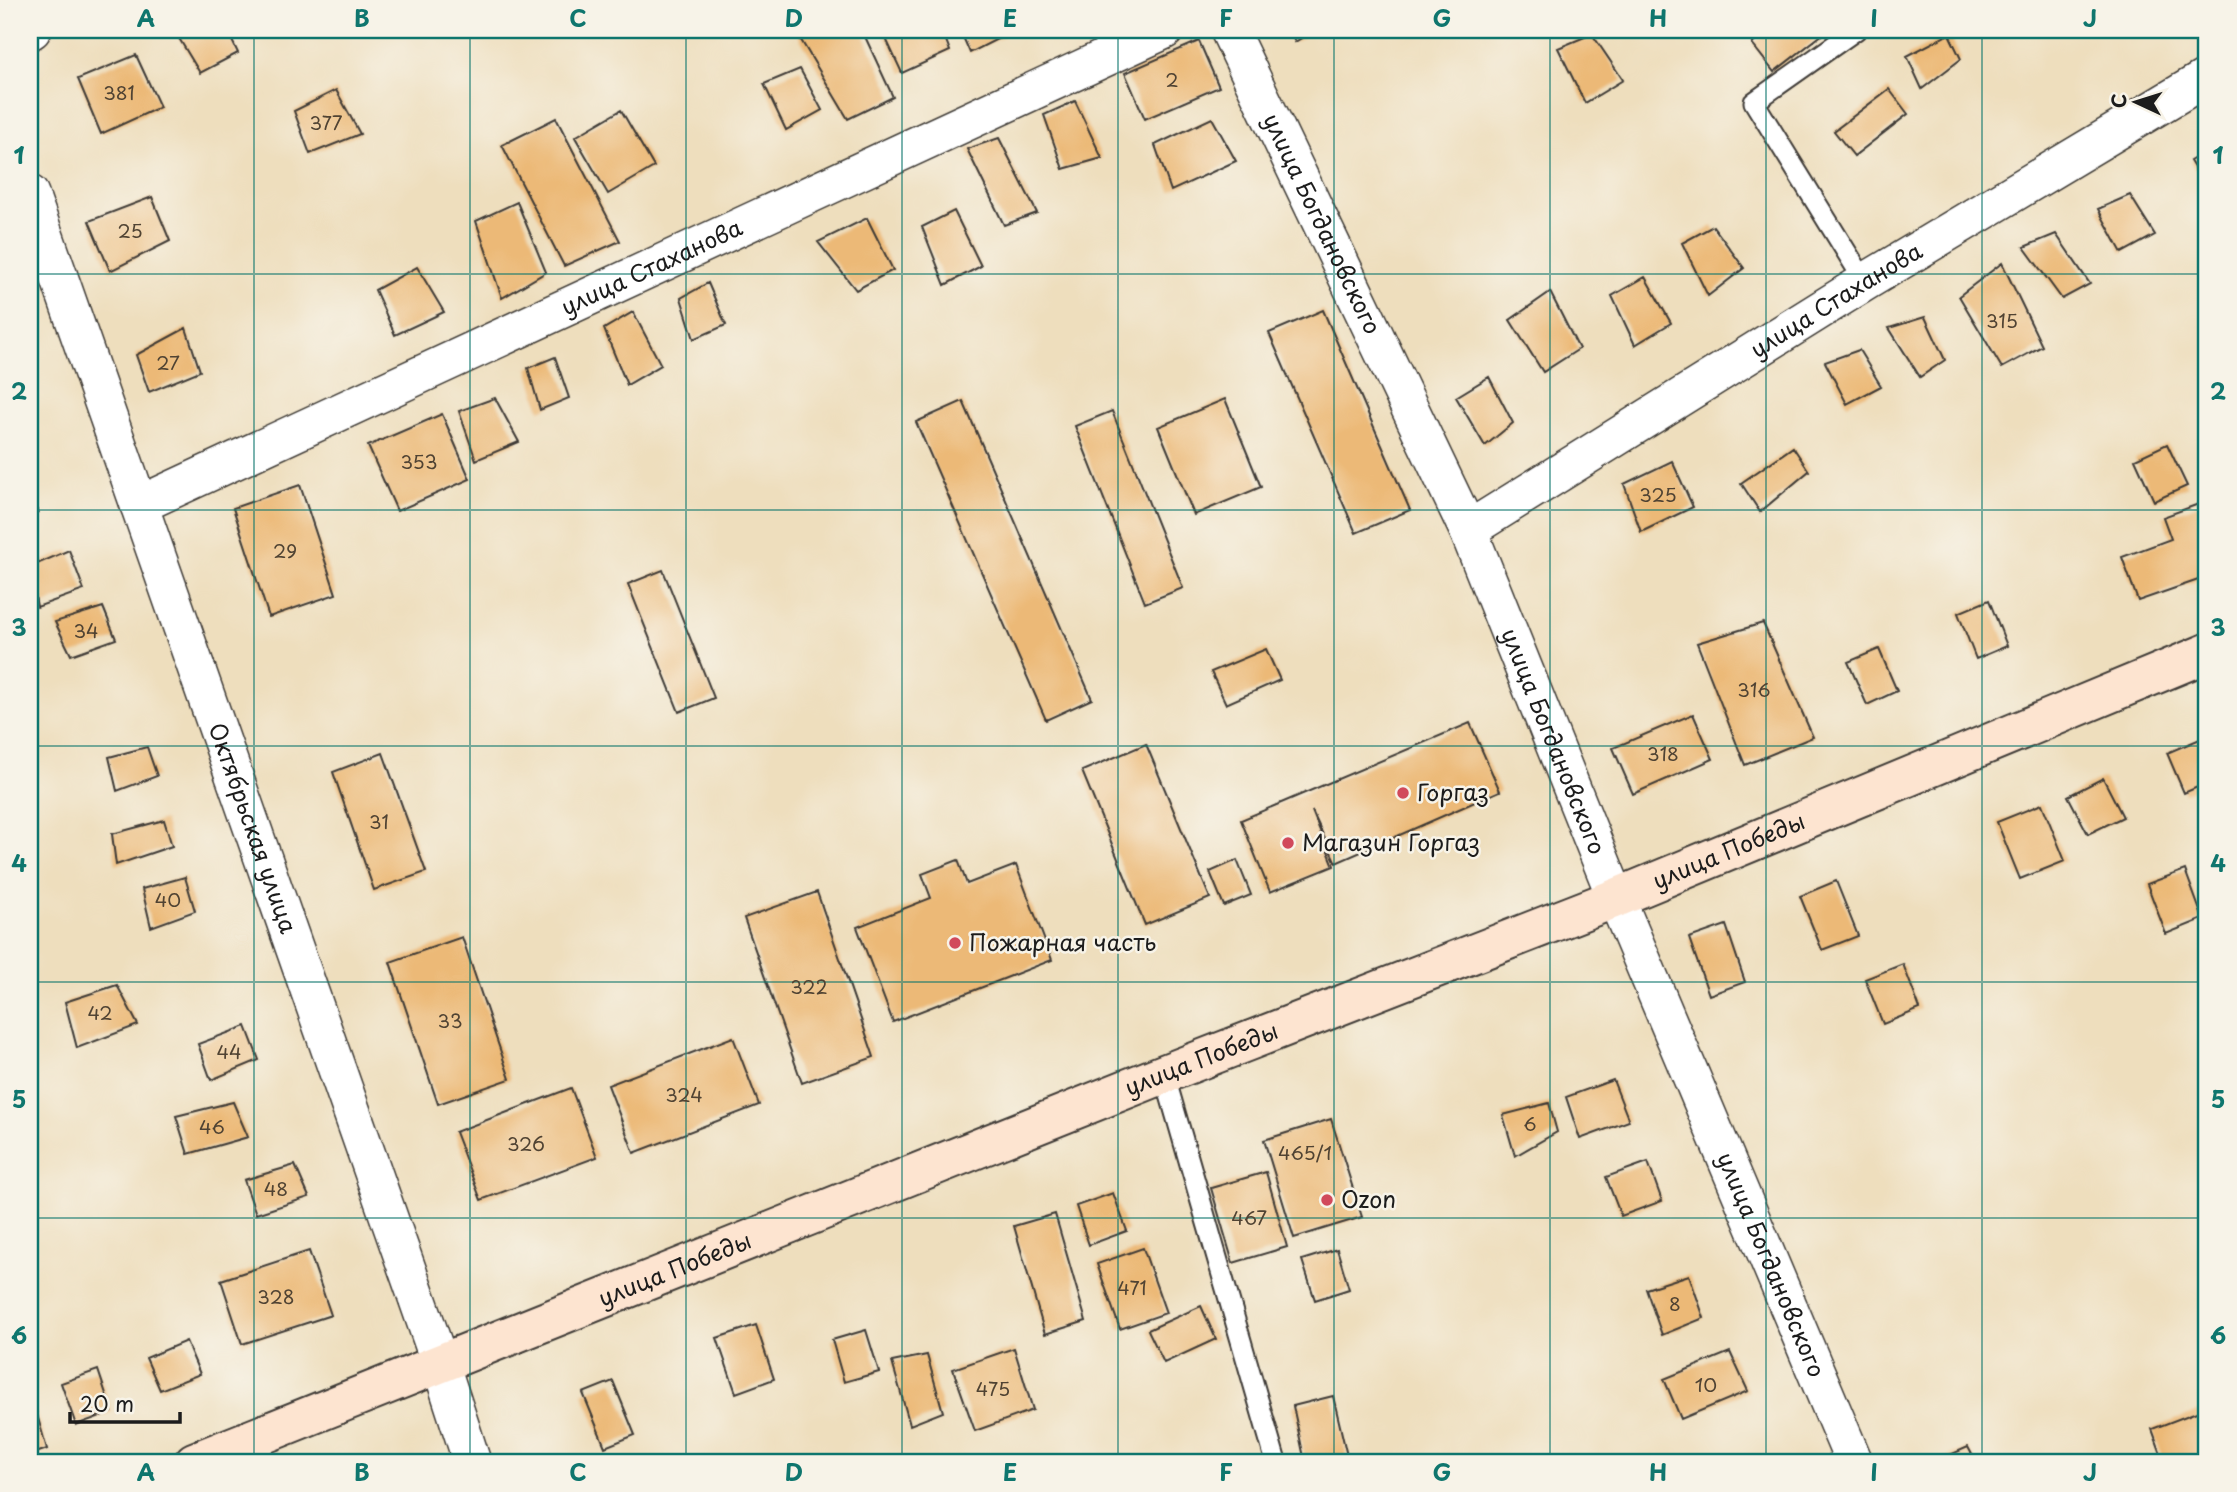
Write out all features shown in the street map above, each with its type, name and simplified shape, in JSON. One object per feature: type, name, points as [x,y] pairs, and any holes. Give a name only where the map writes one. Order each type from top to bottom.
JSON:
[{"type":"street","name":"улица Стаханова","points":[[139,505],[1165,30]]},
{"type":"street","name":"улица Богдановского","points":[[1229,30],[1468,530],[1616,898],[1854,1462]]},
{"type":"street","name":"улица Стаханова","points":[[1468,530],[1865,282],[2207,77]]},
{"type":"street","name":"Октябрьская улица","points":[[30,194],[442,1366],[472,1462]]},
{"type":"street","name":"улица Победы","points":[[194,1462],[442,1366],[1164,1074],[1616,898],[2207,653]]},
{"type":"lane","points":[[1856,30],[1754,102],[1865,282]]},
{"type":"lane","points":[[1164,1074],[1276,1462]]},
{"type":"building","points":[[189,30],[227,30],[238,53],[200,73],[177,35]]},
{"type":"building","points":[[795,30],[862,30],[893,97],[848,119]]},
{"type":"building","points":[[882,30],[942,30],[950,51],[902,73]]},
{"type":"building","points":[[960,30],[1015,30],[970,53]]},
{"type":"building","points":[[1289,30],[1314,30],[1295,42]]},
{"type":"building","points":[[1770,30],[1828,30],[1774,72],[1752,44]]},
{"type":"building","points":[[1592,34],[1623,80],[1585,103],[1558,48]]},
{"type":"building","points":[[1949,34],[1961,59],[1922,89],[1907,56]]},
{"type":"building","points":[[1199,41],[1219,87],[1145,119],[1125,73]]},
{"type":"building","points":[[136,55],[160,107],[101,134],[78,79]]},
{"type":"building","points":[[800,69],[822,110],[786,130],[764,84]]},
{"type":"building","points":[[1889,89],[1908,114],[1854,156],[1834,131]]},
{"type":"building","points":[[336,90],[360,134],[310,154],[294,111]]},
{"type":"building","points":[[1075,101],[1102,158],[1063,169],[1044,115]]},
{"type":"building","points":[[621,110],[654,167],[608,194],[575,137]]},
{"type":"building","points":[[556,118],[620,241],[564,266],[502,145]]},
{"type":"building","points":[[1212,118],[1236,161],[1171,191],[1155,145]]},
{"type":"building","points":[[999,138],[1037,213],[1004,225],[967,149]]},
{"type":"building","points":[[2207,151],[2207,189],[2190,161]]},
{"type":"building","points":[[2130,195],[2155,235],[2122,253],[2098,209]]},
{"type":"building","points":[[152,197],[170,241],[110,271],[89,221]]},
{"type":"building","points":[[517,202],[546,272],[502,298],[476,221]]},
{"type":"building","points":[[954,211],[981,266],[945,285],[922,227]]},
{"type":"building","points":[[867,218],[893,270],[856,290],[818,242]]},
{"type":"building","points":[[1713,226],[1744,268],[1708,296],[1682,243]]},
{"type":"building","points":[[2056,234],[2090,284],[2062,299],[2024,247]]},
{"type":"building","points":[[2002,263],[2042,346],[2002,368],[1959,296]]},
{"type":"building","points":[[417,267],[444,312],[395,335],[375,290]]},
{"type":"building","points":[[1645,277],[1671,323],[1635,345],[1612,296]]},
{"type":"building","points":[[708,283],[726,325],[694,339],[681,298]]},
{"type":"building","points":[[1550,292],[1579,349],[1543,372],[1510,320]]},
{"type":"building","points":[[1323,310],[1410,510],[1356,533],[1269,333]]},
{"type":"building","points":[[633,312],[661,365],[627,385],[604,329]]},
{"type":"building","points":[[1925,317],[1945,360],[1920,377],[1889,328]]},
{"type":"building","points":[[186,328],[200,371],[149,392],[136,355]]},
{"type":"building","points":[[1859,350],[1881,386],[1847,404],[1825,362]]},
{"type":"building","points":[[555,357],[569,398],[540,410],[528,368]]},
{"type":"building","points":[[1489,377],[1513,423],[1485,446],[1456,397]]},
{"type":"building","points":[[495,398],[519,442],[476,460],[459,411]]},
{"type":"building","points":[[1225,399],[1261,487],[1194,515],[1158,427]]},
{"type":"building","points":[[963,401],[1092,699],[1046,720],[916,422]]},
{"type":"building","points":[[1112,411],[1183,588],[1145,603],[1075,426]]},
{"type":"building","points":[[442,414],[470,479],[397,511],[368,446]]},
{"type":"building","points":[[2167,444],[2187,486],[2154,501],[2135,459]]},
{"type":"building","points":[[1793,447],[1809,471],[1760,512],[1741,483]]},
{"type":"building","points":[[1672,461],[1693,507],[1641,532],[1624,484]]},
{"type":"building","points":[[300,485],[336,594],[269,617],[233,508]]},
{"type":"building","points":[[30,493],[38,512],[30,516]]},
{"type":"building","points":[[2207,501],[2207,577],[2138,601],[2122,557],[2171,539],[2163,517]]},
{"type":"building","points":[[69,550],[84,590],[37,607],[30,567]]},
{"type":"building","points":[[663,570],[714,698],[679,712],[628,584]]},
{"type":"building","points":[[1989,600],[2007,646],[1976,659],[1958,613]]},
{"type":"building","points":[[103,607],[116,639],[71,655],[55,622]]},
{"type":"building","points":[[1763,623],[1813,737],[1745,765],[1697,643]]},
{"type":"building","points":[[1266,649],[1280,680],[1226,704],[1211,672]]},
{"type":"building","points":[[1879,649],[1897,691],[1867,705],[1848,662]]},
{"type":"building","points":[[1693,714],[1713,759],[1633,794],[1613,748]]},
{"type":"building","name":"Горгаз","points":[[1470,723],[1500,791],[1336,863],[1312,811],[1334,866],[1270,892],[1241,820]]},
{"type":"building","points":[[2207,736],[2207,783],[2184,793],[2167,753]]},
{"type":"building","points":[[1146,744],[1210,898],[1145,925],[1082,771]]},
{"type":"building","points":[[147,747],[157,776],[117,791],[109,757]]},
{"type":"building","points":[[383,753],[426,872],[374,890],[333,772]]},
{"type":"building","points":[[2103,778],[2123,817],[2088,834],[2068,796]]},
{"type":"building","points":[[2042,804],[2065,861],[2020,879],[1997,822]]},
{"type":"building","points":[[164,820],[172,846],[116,865],[112,834]]},
{"type":"building","name":"Пожарная часть","points":[[958,860],[967,884],[1016,865],[1052,960],[893,1022],[857,927],[931,898],[922,874]]},
{"type":"building","points":[[1237,860],[1251,895],[1224,906],[1210,872]]},
{"type":"building","points":[[2185,870],[2203,919],[2166,934],[2147,884]]},
{"type":"building","points":[[185,877],[195,911],[151,927],[142,889]]},
{"type":"building","points":[[1836,881],[1858,936],[1822,950],[1800,896]]},
{"type":"building","points":[[817,892],[874,1057],[802,1083],[744,918]]},
{"type":"building","points":[[1726,925],[1745,982],[1709,995],[1689,938]]},
{"type":"building","points":[[462,937],[510,1079],[438,1104],[390,962]]},
{"type":"building","points":[[1903,964],[1920,1009],[1883,1024],[1865,979]]},
{"type":"building","points":[[117,985],[138,1025],[77,1048],[65,1002]]},
{"type":"building","points":[[246,1026],[259,1060],[211,1080],[198,1044]]},
{"type":"building","points":[[733,1037],[759,1105],[634,1153],[608,1085]]},
{"type":"building","points":[[1613,1080],[1629,1121],[1580,1139],[1566,1097]]},
{"type":"building","points":[[571,1088],[597,1157],[481,1200],[455,1132]]},
{"type":"building","points":[[233,1102],[248,1137],[188,1154],[176,1116]]},
{"type":"building","points":[[1549,1103],[1557,1132],[1515,1156],[1503,1115]]},
{"type":"building","points":[[1331,1119],[1362,1217],[1294,1238],[1264,1140]]},
{"type":"building","points":[[1648,1162],[1662,1201],[1621,1216],[1606,1177]]},
{"type":"building","points":[[295,1165],[309,1197],[256,1214],[244,1180]]},
{"type":"building","points":[[1266,1172],[1287,1247],[1233,1263],[1211,1188]]},
{"type":"building","points":[[1113,1193],[1127,1231],[1089,1245],[1076,1206]]},
{"type":"building","points":[[1055,1214],[1086,1321],[1045,1334],[1014,1226]]},
{"type":"building","points":[[1143,1248],[1166,1313],[1120,1329],[1097,1264]]},
{"type":"building","points":[[1337,1249],[1349,1289],[1315,1300],[1302,1260]]},
{"type":"building","points":[[309,1251],[331,1315],[242,1344],[221,1280]]},
{"type":"building","points":[[1689,1275],[1704,1318],[1662,1335],[1646,1289]]},
{"type":"building","points":[[1201,1306],[1216,1339],[1164,1363],[1148,1330]]},
{"type":"building","points":[[756,1325],[774,1379],[736,1393],[717,1338]]},
{"type":"building","points":[[866,1330],[879,1372],[844,1382],[832,1340]]},
{"type":"building","points":[[186,1341],[200,1374],[160,1390],[146,1358]]},
{"type":"building","points":[[1014,1348],[1033,1410],[975,1431],[953,1369]]},
{"type":"building","points":[[1730,1352],[1748,1391],[1681,1419],[1664,1379]]},
{"type":"building","points":[[927,1355],[943,1412],[910,1425],[892,1362]]},
{"type":"building","points":[[98,1370],[112,1412],[76,1425],[61,1383]]},
{"type":"building","points":[[613,1381],[635,1435],[605,1447],[583,1393]]},
{"type":"building","points":[[1333,1396],[1347,1456],[1305,1462],[1293,1406]]},
{"type":"building","points":[[33,1401],[47,1449],[30,1455],[30,1402]]},
{"type":"building","points":[[2207,1408],[2207,1462],[2164,1462],[2152,1429]]},
{"type":"building","points":[[1968,1447],[1976,1462],[1934,1462]]},
{"type":"place","name":"Горгаз","points":[[1403,793]]},
{"type":"place","name":"Магазин Горгаз","points":[[1288,843]]},
{"type":"place","name":"Пожарная часть","points":[[955,943]]},
{"type":"place","name":"Ozon","points":[[1327,1200]]}]
